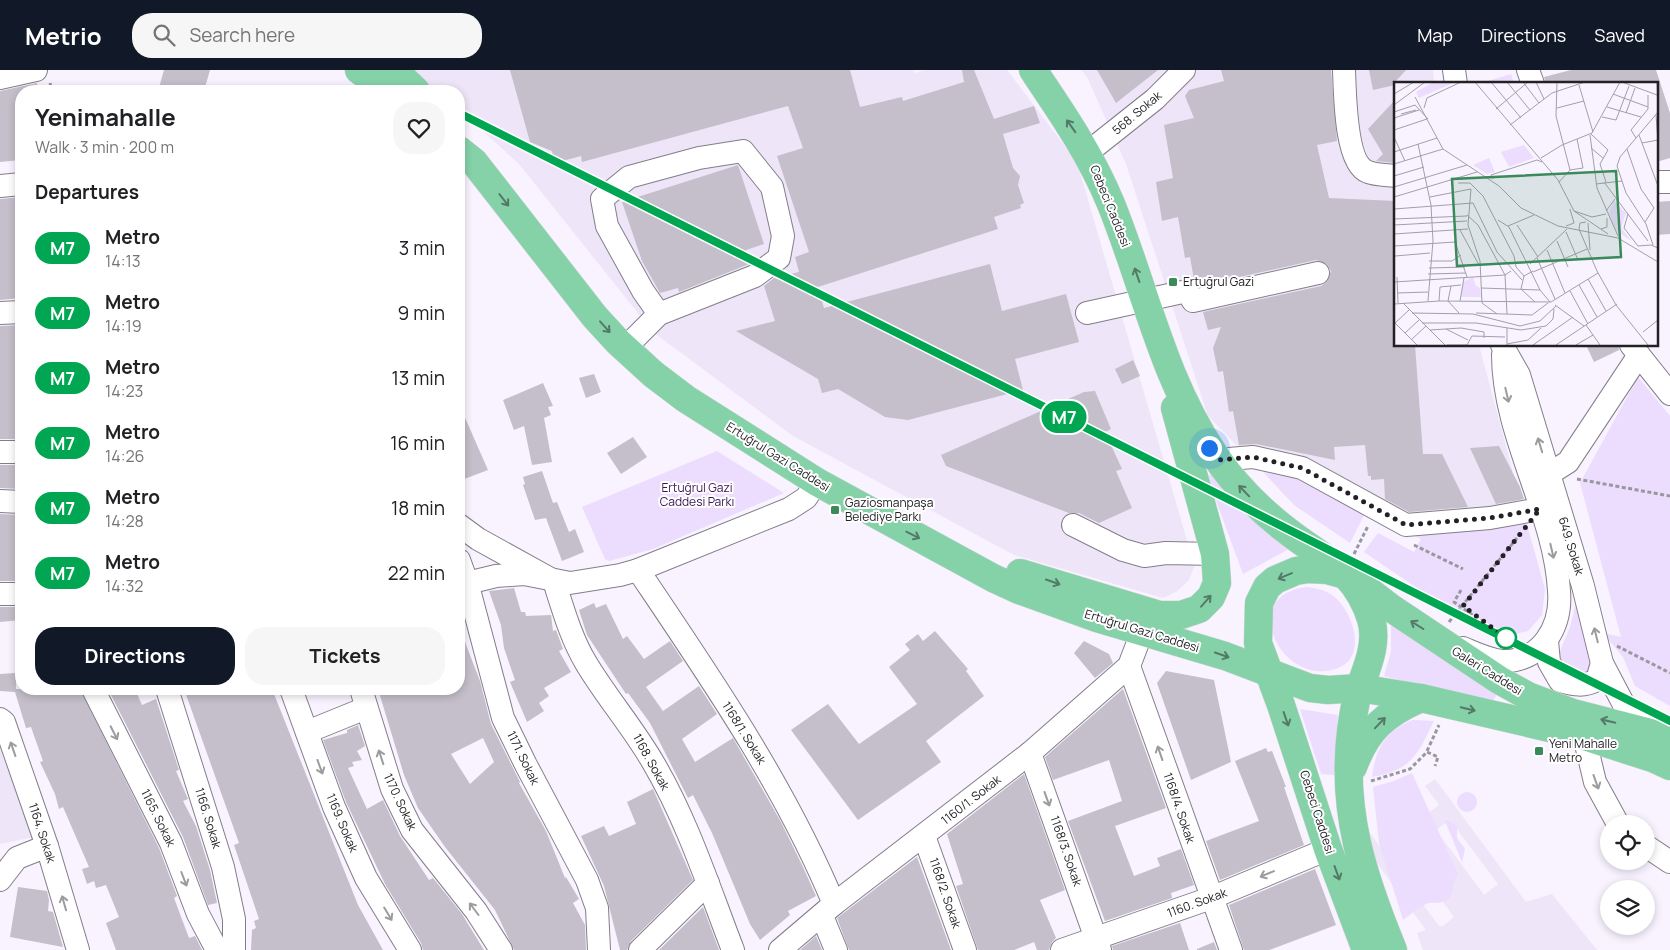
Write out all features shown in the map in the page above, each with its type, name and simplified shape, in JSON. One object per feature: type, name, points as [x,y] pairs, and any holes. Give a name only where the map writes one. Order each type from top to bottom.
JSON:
[{"type":"main road","points":[[359,70],[379,85]]},
{"type":"main road","points":[[394,70],[410,85]]},
{"type":"main road","name":"Cebeci Caddesi","points":[[1032,70],[1087,152],[1114,211],[1163,354]]},
{"type":"main road","name":"Ertuğrul Gazi Caddesi","points":[[466,156],[568,283],[625,348],[653,374],[686,399],[817,482],[1019,590],[1142,632],[1207,650],[1268,674]]},
{"type":"main road","points":[[972,565],[1004,568],[1104,600],[1159,615],[1181,615],[1200,609],[1211,597],[1217,583],[1215,554],[1180,429],[1163,354]]},
{"type":"main road","name":"Galeri Caddesi","points":[[1163,354],[1189,412],[1217,460],[1240,488],[1274,519],[1391,608],[1499,680],[1528,696],[1573,713],[1662,738]]},
{"type":"main road","points":[[1393,950],[1372,900],[1357,848],[1348,781],[1351,730],[1359,688],[1369,661],[1374,639],[1372,622],[1367,608],[1349,576],[1327,570],[1308,569],[1284,576],[1267,587],[1258,603],[1257,619],[1258,643],[1268,674],[1310,688],[1328,690],[1359,688],[1449,704],[1584,736],[1655,758],[1670,766]]},
{"type":"main road","name":"Cebeci Caddesi","points":[[1268,674],[1282,705],[1328,848],[1366,950]]},
{"type":"main road","points":[[1348,781],[1357,757],[1377,725],[1395,710],[1421,698]]},
{"type":"street","points":[[0,78],[36,70]]},
{"type":"street","name":"568. Sokak","points":[[1087,152],[1155,99],[1184,70]]},
{"type":"street","points":[[1344,70],[1348,132],[1355,160],[1366,172],[1394,176]]},
{"type":"street","points":[[625,348],[659,314],[755,276],[779,258],[783,236],[772,187],[743,151],[699,158],[629,177],[602,199],[607,226],[643,291],[659,314]]},
{"type":"street","points":[[0,186],[15,185]]},
{"type":"street","points":[[1087,313],[1187,292],[1194,301],[1318,273]]},
{"type":"street","points":[[0,313],[15,312]]},
{"type":"street","name":"649. Sokak","points":[[1502,346],[1519,376],[1583,586],[1609,654],[1623,703],[1662,738]]},
{"type":"street","name":"649. Sokak","points":[[1446,646],[1463,648],[1484,657],[1502,661],[1524,658],[1534,654],[1547,641],[1558,613],[1560,592],[1551,545],[1507,395],[1503,371],[1502,346]]},
{"type":"street","points":[[1549,474],[1568,462],[1635,350],[1670,394]]},
{"type":"street","points":[[0,452],[15,452]]},
{"type":"street","points":[[1217,460],[1253,457],[1302,468],[1406,525],[1490,518],[1540,509]]},
{"type":"street","points":[[465,584],[496,576],[524,574],[570,583],[638,570],[789,509],[806,498],[817,482]]},
{"type":"street","points":[[0,502],[15,502]]},
{"type":"street","points":[[1073,525],[1123,550],[1144,556],[1166,553],[1215,554]]},
{"type":"street","points":[[465,529],[478,539],[554,581]]},
{"type":"street","name":"1168/1. Sokak","points":[[638,570],[759,756],[814,856],[836,950]]},
{"type":"street","name":"1168. Sokak","points":[[554,581],[566,619],[586,662],[627,720],[655,765],[683,823],[733,950]]},
{"type":"street","name":"1171. Sokak","points":[[465,591],[503,718],[587,880],[597,908],[599,950]]},
{"type":"street","points":[[0,594],[15,594]]},
{"type":"street","name":"1160/1. Sokak","points":[[780,950],[828,910],[1030,753],[1129,666],[1142,632]]},
{"type":"street","points":[[1547,641],[1549,662],[1560,681],[1574,685],[1587,685],[1597,680],[1609,654]]},
{"type":"street","name":"1168/4. Sokak","points":[[1129,666],[1231,950]]},
{"type":"street","name":"1165. Sokak","points":[[96,695],[171,843],[198,914],[217,950]]},
{"type":"street","name":"1166. Sokak","points":[[169,695],[223,867],[234,919],[234,950]]},
{"type":"street","name":"1169. Sokak","points":[[292,695],[334,807],[366,878],[410,950]]},
{"type":"street","points":[[307,732],[363,698]]},
{"type":"street","name":"1170. Sokak","points":[[363,698],[392,789],[412,830],[476,911],[500,950]]},
{"type":"street","name":"1164. Sokak","points":[[0,718],[4,722],[47,846],[78,950]]},
{"type":"street","points":[[1584,736],[1595,782],[1613,815]]},
{"type":"street","name":"1168/3. Sokak","points":[[1030,753],[1098,944]]},
{"type":"street","name":"1168/2. Sokak","points":[[924,836],[965,950]]},
{"type":"street","points":[[0,880],[17,858],[47,846]]},
{"type":"street","name":"1160. Sokak","points":[[1062,950],[1098,944],[1328,848]]},
{"type":"street","points":[[1655,852],[1670,862]]},
{"type":"street","points":[[640,950],[708,883]]},
{"type":"path","points":[[1549,474],[1670,496]]},
{"type":"path","points":[[1349,576],[1354,553],[1377,509]]},
{"type":"path","points":[[1463,606],[1540,509]]},
{"type":"path","points":[[1413,544],[1463,569]]},
{"type":"path","points":[[1461,590],[1454,602],[1463,606],[1511,642]]},
{"type":"path","points":[[1609,654],[1670,673]]},
{"type":"path","points":[[1348,781],[1373,781],[1394,776],[1410,769],[1427,752],[1449,704]]},
{"type":"path","points":[[1427,752],[1438,757],[1435,766]]},
{"type":"shaded area","points":[[412,70],[913,70],[915,73],[925,70],[1007,70],[1077,162],[1186,537],[1194,567],[1189,580],[1176,592],[1163,598],[1014,555],[793,436],[653,332],[519,164],[465,114],[465,85],[422,85]]},
{"type":"shaded area","points":[[1081,70],[1433,70],[1434,82],[1394,82],[1394,346],[1479,346],[1526,521],[1406,531],[1308,477],[1264,473],[1208,416],[1126,164],[1087,77]]},
{"type":"shaded area","points":[[0,738],[34,837],[0,844]]},
{"type":"shaded area","points":[[1435,779],[1526,902],[1552,894],[1597,950],[1423,950],[1417,933],[1426,930],[1357,836],[1367,829],[1381,848],[1439,805],[1425,786]],"holes":[[[1450,820],[1498,884],[1484,895],[1436,830]],[[1406,852],[1454,917],[1443,926],[1439,926],[1392,863]]]},
{"type":"green space","points":[[1511,74],[1513,82],[1488,82]]},
{"type":"green space","points":[[1638,377],[1670,416],[1670,706],[1635,686],[1623,657],[1603,633],[1621,637],[1580,483]]},
{"type":"green space","name":"Ertuğrul Gazi Caddesi Parkı","points":[[717,451],[784,493],[653,549],[609,561],[605,559],[582,507]]},
{"type":"green space","points":[[1264,473],[1308,477],[1368,507],[1350,543],[1294,505]]},
{"type":"green space","points":[[1210,474],[1247,514],[1289,549],[1243,574],[1207,476]]},
{"type":"green space","points":[[1526,521],[1545,589],[1542,615],[1528,631],[1515,634],[1492,634],[1442,605],[1364,552],[1378,533],[1414,552],[1421,539],[1406,531]]},
{"type":"green space","points":[[1307,587],[1332,595],[1346,611],[1351,621],[1355,643],[1353,654],[1347,662],[1338,668],[1318,671],[1300,666],[1285,654],[1275,639],[1271,622],[1274,606],[1285,594]]},
{"type":"green space","points":[[1576,603],[1594,665],[1590,674],[1569,676],[1558,656],[1570,627]]},
{"type":"green space","points":[[1391,624],[1498,693],[1491,704],[1384,676],[1391,652]]},
{"type":"green space","points":[[1300,709],[1338,715],[1334,775],[1321,774]]},
{"type":"green space","points":[[1413,720],[1434,721],[1423,743],[1412,759],[1396,770],[1372,777],[1379,749],[1389,735],[1403,724]]},
{"type":"green space","points":[[1412,773],[1458,875],[1454,881],[1452,894],[1446,901],[1426,904],[1403,920],[1379,843],[1373,787]]},
{"type":"green space","points":[[1467,792],[1474,795],[1477,802],[1474,809],[1467,812],[1460,809],[1457,802],[1460,795]]},
{"type":"green space","points":[[1449,820],[1457,827],[1457,838],[1465,849],[1462,862],[1445,821]]},
{"type":"building","points":[[164,70],[210,70],[206,85],[160,85]]},
{"type":"building","points":[[510,70],[850,70],[860,107],[902,97],[903,101],[964,82],[962,70],[974,70],[994,119],[1034,106],[1040,123],[1003,134],[1013,168],[1020,176],[1018,185],[1024,203],[1020,205],[1021,208],[994,217],[998,229],[818,287],[824,308],[990,264],[1002,311],[1066,294],[1079,342],[1015,359],[1023,390],[908,420],[885,417],[838,389],[822,393],[818,379],[736,331],[775,321],[764,286],[774,278],[799,272],[795,257],[809,252],[777,156],[803,148],[788,106],[582,162],[581,156],[555,163],[552,151],[530,142]]},
{"type":"building","points":[[1097,70],[1158,70],[1116,103]]},
{"type":"building","points":[[1221,70],[1331,70],[1337,141],[1317,145],[1329,198],[1394,201],[1394,346],[1415,346],[1423,454],[1442,454],[1468,507],[1409,512],[1385,499],[1384,479],[1371,480],[1371,476],[1368,476],[1365,445],[1334,447],[1335,460],[1256,444],[1239,445],[1233,411],[1229,412],[1223,371],[1218,372],[1213,348],[1221,327],[1208,330],[1203,312],[1321,286],[1327,282],[1331,271],[1327,264],[1316,260],[1199,286],[1194,280],[1190,257],[1185,258],[1178,217],[1162,221],[1156,182],[1173,178],[1164,125],[1194,118],[1185,96],[1189,90],[1224,81]]},
{"type":"building","points":[[1369,70],[1406,70],[1394,82],[1394,85],[1373,90]]},
{"type":"building","points":[[1571,70],[1656,70],[1670,113],[1670,158],[1658,161],[1658,82],[1545,82],[1544,77]]},
{"type":"building","points":[[15,88],[15,161],[0,162],[0,91]]},
{"type":"building","points":[[1394,101],[1394,163],[1376,161],[1383,154],[1368,129]]},
{"type":"building","points":[[738,165],[764,244],[746,250],[749,264],[679,292],[678,288],[660,293],[642,261],[622,202]]},
{"type":"building","points":[[15,198],[15,299],[0,300],[0,199]]},
{"type":"building","points":[[1670,201],[1670,234],[1658,235],[1658,202]]},
{"type":"building","points":[[15,325],[15,439],[0,439],[0,326]]},
{"type":"building","points":[[1586,346],[1618,346],[1619,350],[1594,362]]},
{"type":"building","points":[[1133,360],[1140,376],[1122,384],[1115,369]]},
{"type":"building","points":[[594,374],[601,392],[586,398],[579,378]]},
{"type":"building","points":[[543,383],[553,406],[548,407],[551,415],[544,418],[552,462],[532,465],[524,426],[514,430],[503,400]]},
{"type":"building","points":[[1095,391],[1111,429],[1105,432],[1122,469],[1116,471],[1132,508],[1099,523],[1079,513],[1069,513],[946,466],[941,455],[1084,392]]},
{"type":"building","points":[[465,418],[488,470],[465,479]]},
{"type":"building","points":[[633,437],[647,457],[621,474],[607,453]]},
{"type":"building","points":[[1499,446],[1520,487],[1524,499],[1496,504],[1470,448]]},
{"type":"building","points":[[0,465],[15,465],[15,489],[0,488]]},
{"type":"building","points":[[542,471],[553,503],[557,502],[569,532],[575,529],[584,552],[562,561],[546,518],[535,520],[523,485],[525,484],[523,477]]},
{"type":"building","points":[[0,514],[15,515],[15,581],[0,581]]},
{"type":"building","points":[[514,588],[521,612],[525,612],[526,616],[551,615],[553,631],[556,630],[563,649],[559,651],[571,672],[544,688],[549,696],[539,703],[544,711],[527,722],[510,682],[515,680],[504,648],[501,625],[489,591]]},
{"type":"building","points":[[594,603],[596,608],[606,604],[623,639],[627,636],[644,659],[670,641],[683,661],[646,687],[663,711],[699,686],[717,714],[682,739],[695,762],[733,738],[781,822],[816,896],[788,911],[790,915],[760,940],[750,924],[712,833],[693,795],[688,798],[650,723],[628,693],[626,694],[587,635],[579,610]]},
{"type":"building","points":[[0,607],[15,607],[15,621],[0,622]]},
{"type":"building","points":[[935,631],[968,669],[966,671],[984,696],[926,741],[941,762],[858,820],[791,730],[828,704],[859,744],[917,704],[889,667],[910,650],[905,644],[918,634],[923,641]]},
{"type":"building","points":[[1084,641],[1109,654],[1113,663],[1095,678],[1074,653]]},
{"type":"building","points":[[465,642],[480,681],[491,724],[519,783],[546,831],[565,878],[579,899],[573,903],[585,925],[586,950],[514,950],[495,910],[445,847],[418,808],[404,775],[380,695],[465,695]],"holes":[[[483,738],[494,762],[470,784],[451,754]]]},
{"type":"building","points":[[1166,671],[1214,680],[1231,762],[1191,780],[1157,683]]},
{"type":"building","points":[[15,673],[15,692],[0,691],[0,674]]},
{"type":"building","points":[[1123,689],[1166,808],[1115,826],[1134,876],[1160,866],[1157,858],[1181,849],[1194,885],[1171,893],[1172,898],[1105,921],[1068,821],[1122,801],[1109,760],[1053,780],[1045,757]]},
{"type":"building","points":[[16,695],[83,695],[159,848],[177,896],[174,898],[189,938],[195,936],[202,950],[116,950],[106,923],[119,917],[106,885],[96,888],[94,881],[87,884],[82,869],[89,867],[63,807],[59,809],[55,794],[40,762],[43,761],[31,727],[26,728]]},
{"type":"building","points":[[111,695],[138,695],[142,705],[156,699],[179,770],[176,771],[188,799],[183,801],[196,826],[210,870],[217,903],[208,905],[183,837]]},
{"type":"building","points":[[186,695],[274,695],[358,905],[383,950],[251,950],[252,930],[256,928],[254,921],[259,919],[234,845],[239,843]]},
{"type":"building","points":[[358,725],[365,746],[357,751],[362,760],[352,762],[354,766],[348,768],[367,809],[383,800],[400,836],[429,880],[433,878],[462,914],[484,950],[423,950],[421,943],[385,884],[346,802],[323,740],[347,733],[347,730]]},
{"type":"building","points":[[1266,748],[1268,752],[1272,751],[1286,787],[1284,787],[1304,845],[1220,880],[1206,841],[1259,821],[1235,761]]},
{"type":"building","points":[[1024,774],[1065,890],[1040,900],[1056,938],[1049,950],[1037,950],[1034,942],[1014,950],[978,950],[956,886],[963,884],[947,834]]},
{"type":"building","points":[[653,789],[693,880],[631,941],[627,950],[620,950],[604,886],[581,836],[604,826],[609,836],[636,824],[627,802]]},
{"type":"building","points":[[917,857],[951,950],[849,950],[837,918]]},
{"type":"building","points":[[1315,869],[1336,925],[1269,950],[1244,950],[1229,905]]},
{"type":"building","points":[[18,887],[47,891],[49,900],[48,911],[53,912],[63,947],[10,937]]},
{"type":"building","points":[[703,907],[719,950],[659,950]]},
{"type":"building","points":[[1180,923],[1189,950],[1113,950],[1112,946]]},
{"type":"building","points":[[816,936],[822,950],[800,950]]},
{"type":"building","points":[[1214,942],[1217,950],[1197,950],[1197,949]]},
{"type":"metro line","name":"M7","points":[[465,116],[1670,721]]},
{"type":"place","name":"Ertuğrul Gazi","points":[[1173,282]]},
{"type":"place","name":"Gaziosmanpaşa Belediye Parkı","points":[[835,510]]},
{"type":"place","name":"Yeni Mahalle Metro","points":[[1539,751]]},
{"type":"route","points":[[1209,448],[1217,460],[1253,457],[1302,468],[1406,525],[1490,518],[1540,509],[1463,606],[1506,638]]}]
